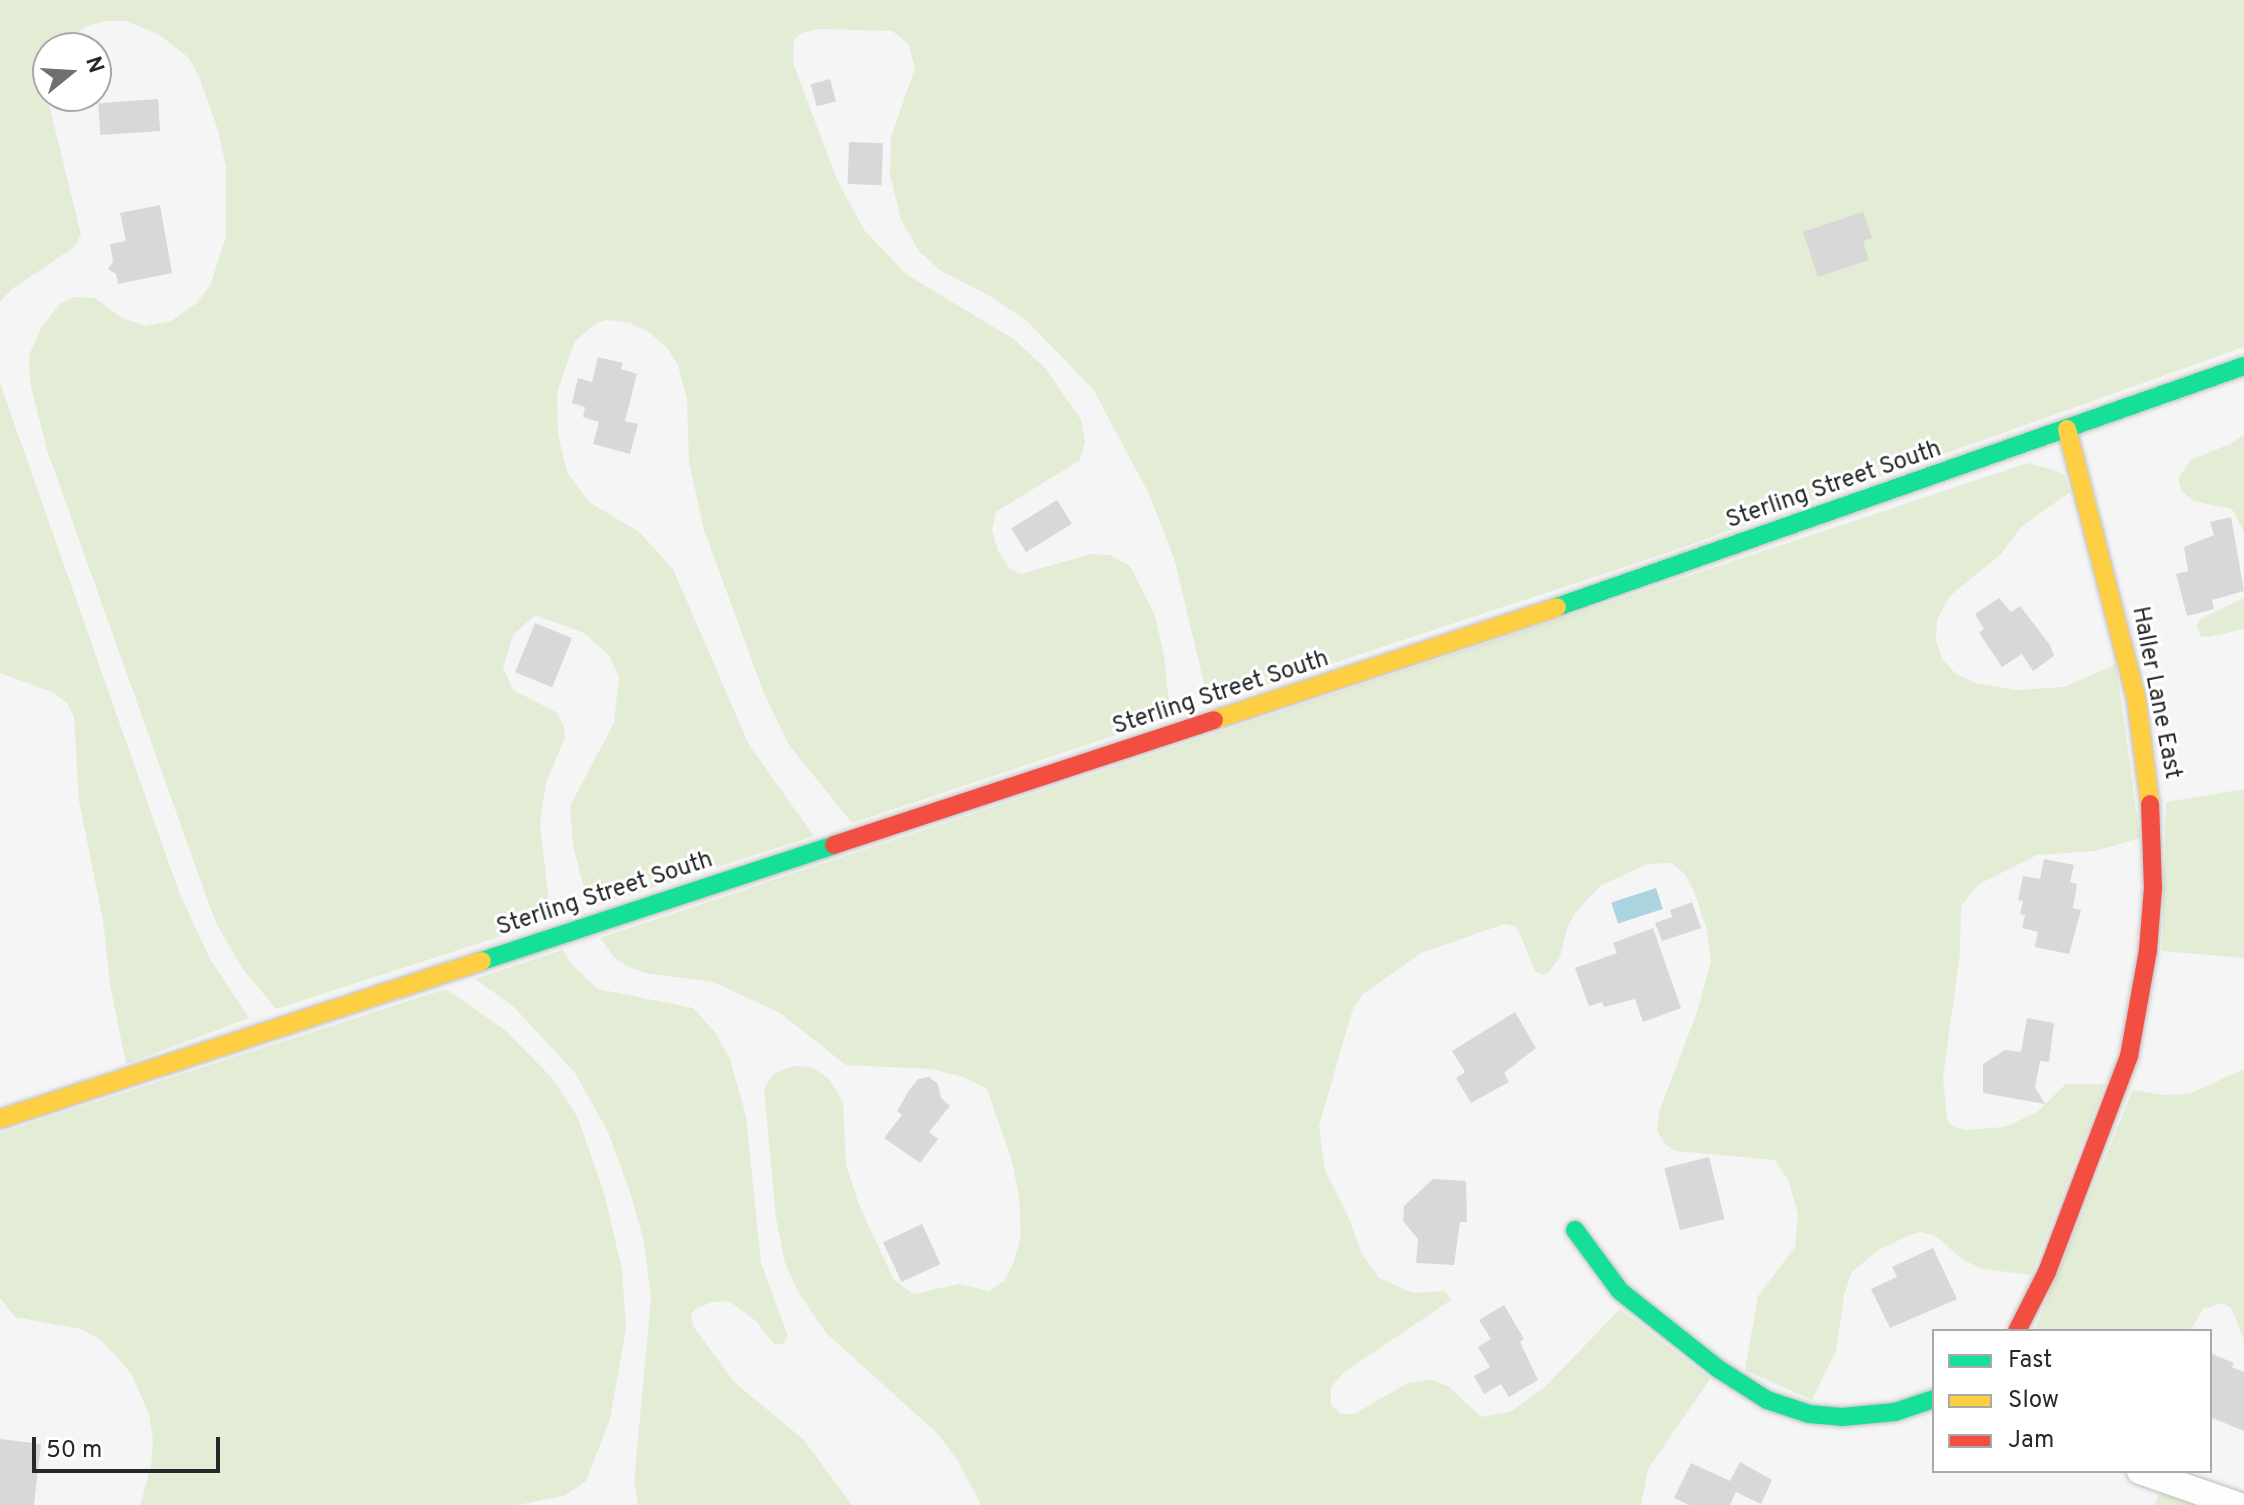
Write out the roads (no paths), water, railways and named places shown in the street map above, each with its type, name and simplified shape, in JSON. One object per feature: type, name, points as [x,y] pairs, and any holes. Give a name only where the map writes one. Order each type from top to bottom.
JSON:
[{"type":"street","name":"Sterling Street South","points":[[0,1119],[1546,611],[2244,366]]},
{"type":"street","name":"Haller Lane East","points":[[2018,1329],[2047,1272],[2129,1056],[2148,950],[2153,888],[2150,801],[2139,712],[2067,429]]},
{"type":"street","points":[[1575,1230],[1620,1291],[1717,1368],[1767,1400],[1799,1411],[1842,1417],[1895,1412],[1932,1400]]},
{"type":"street","points":[[2146,1473],[2237,1505]]},
{"type":"water","points":[[1656,888],[1663,909],[1618,923],[1611,903]]}]
